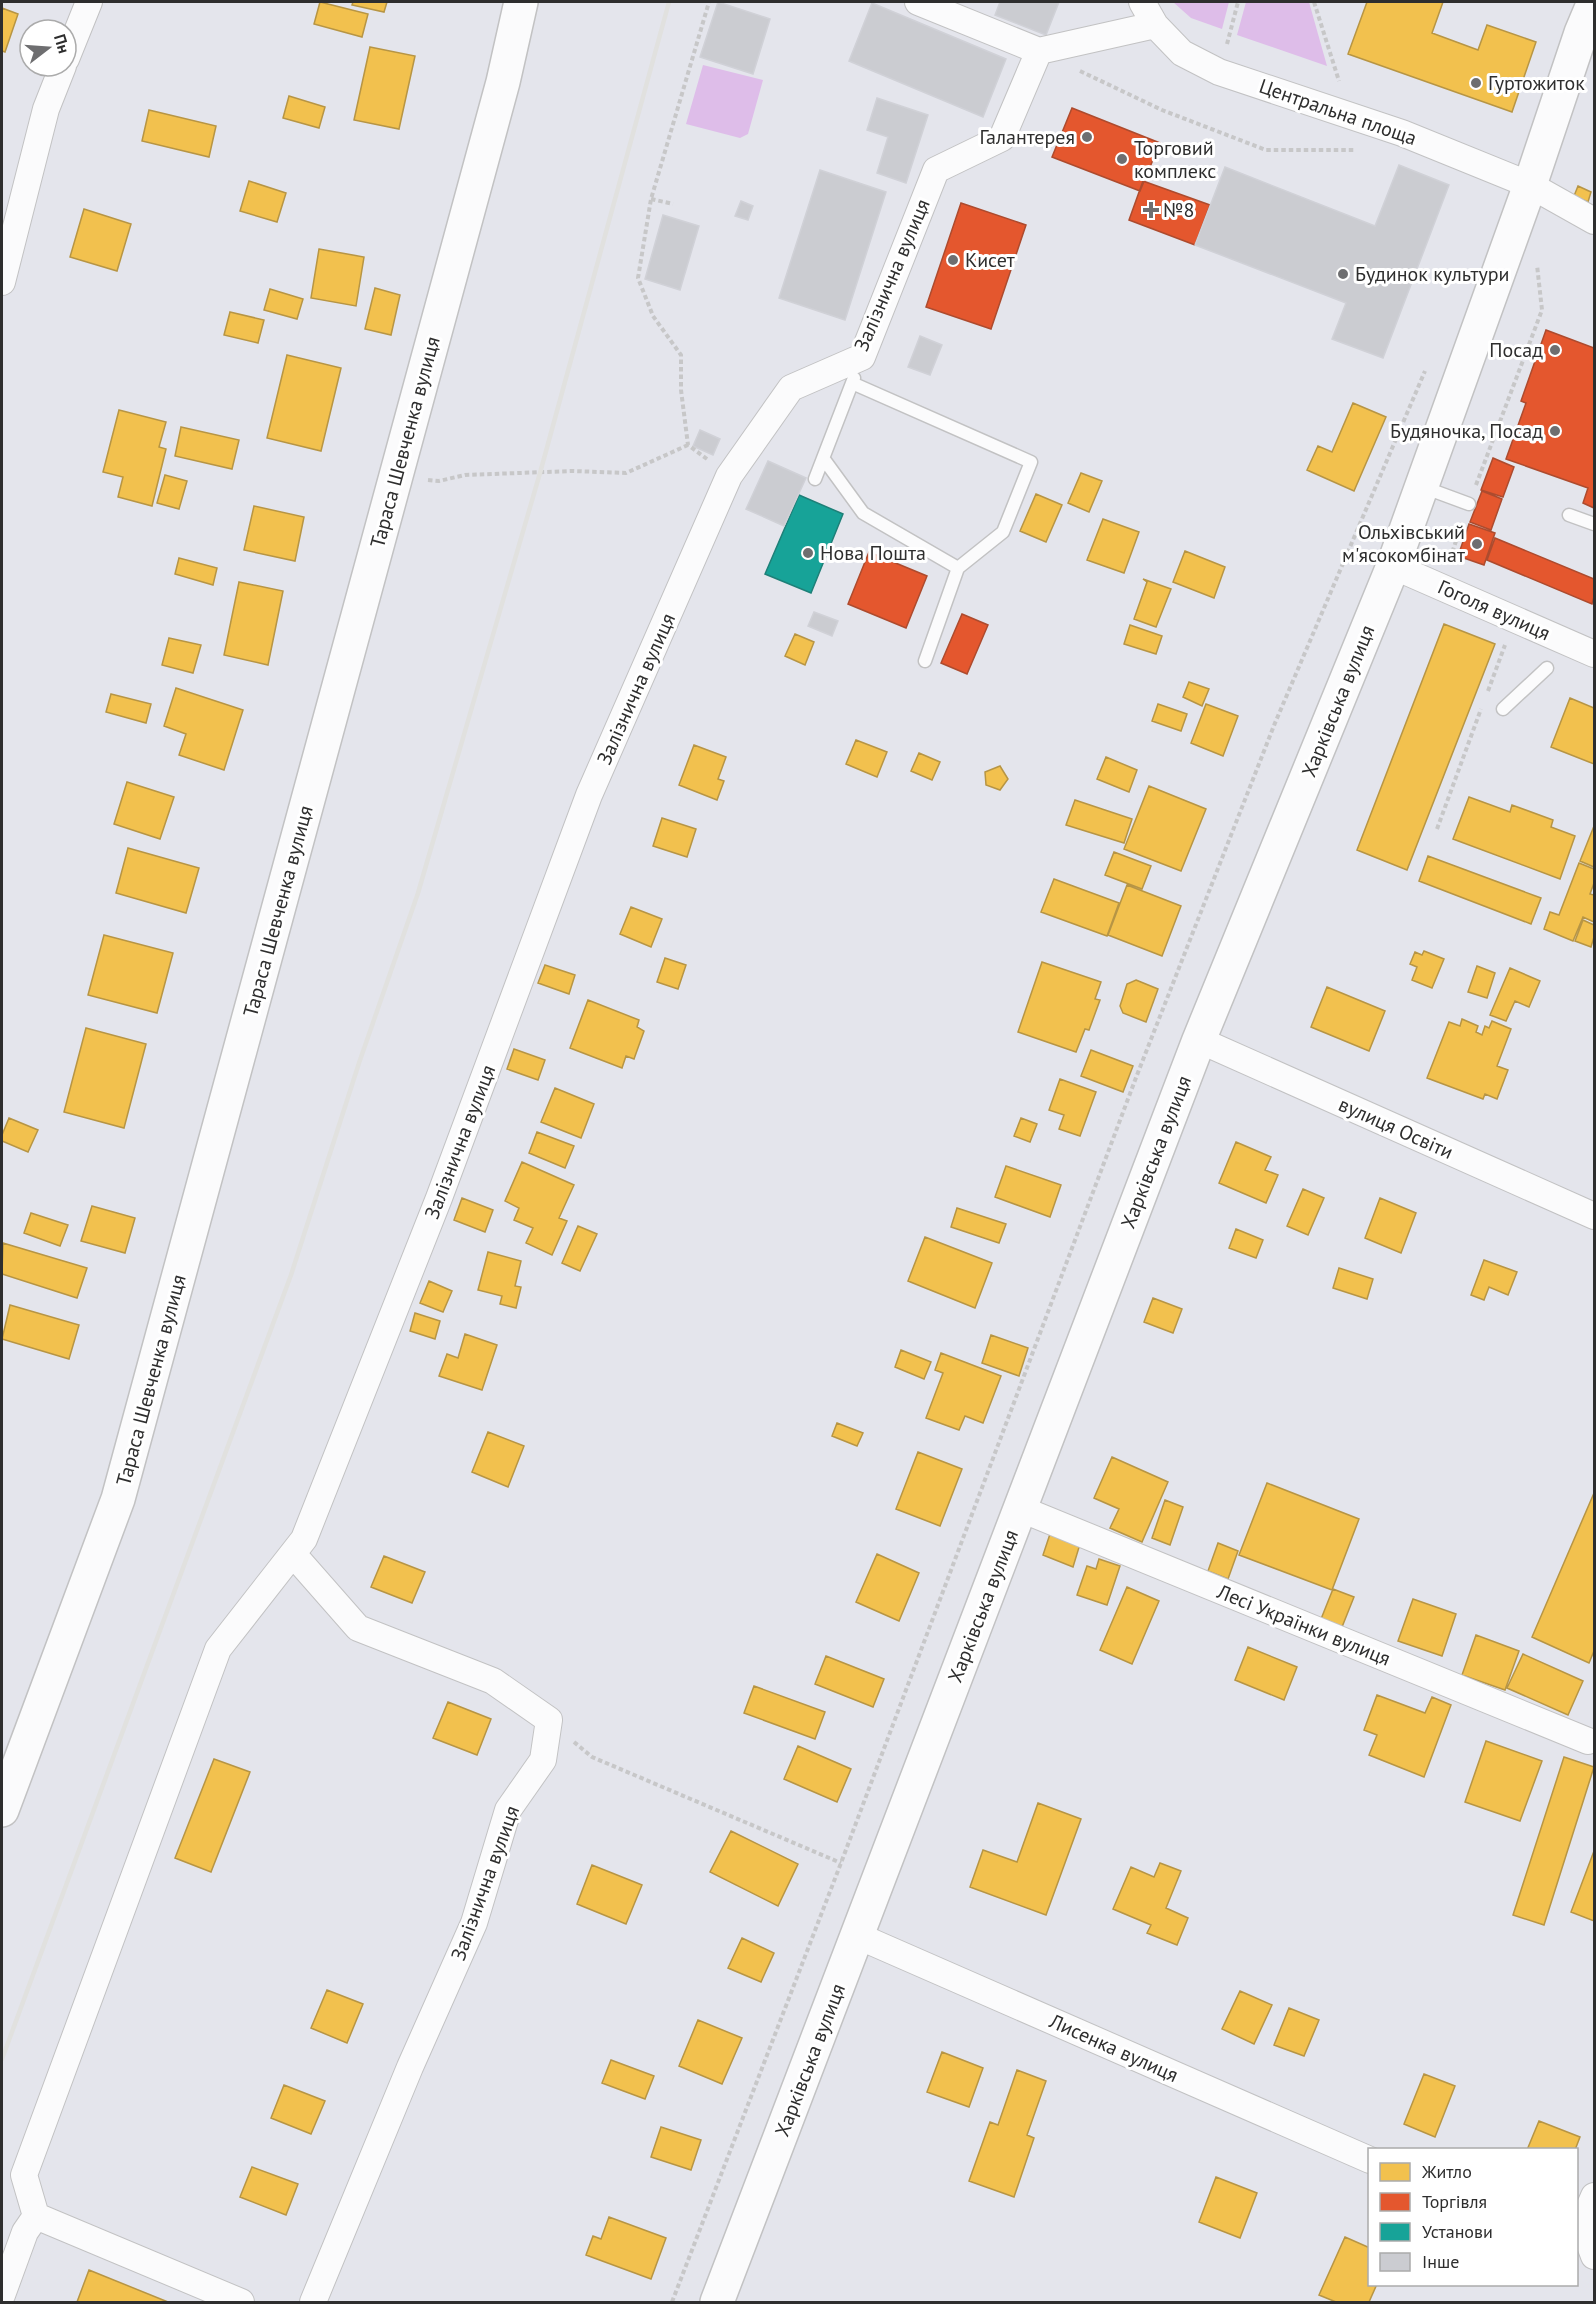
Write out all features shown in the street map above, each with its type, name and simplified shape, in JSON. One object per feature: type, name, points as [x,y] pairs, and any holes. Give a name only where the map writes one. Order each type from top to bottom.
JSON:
[{"type":"street","points":[[78,29],[89,2]]},
{"type":"street","name":"Тараса Шевченка вулиця","points":[[2,1810],[118,1499],[503,82],[521,2]]},
{"type":"street","points":[[918,2],[1038,51],[1155,25],[1142,2]]},
{"type":"street","name":"Харківська вулиця","points":[[717,2302],[1199,1040],[1393,566],[1530,185],[1581,33],[1594,2]]},
{"type":"street","name":"Центральна площа","points":[[1155,25],[1182,52],[1219,72],[1402,133],[1530,185],[1594,221]]},
{"type":"street","name":"Залізнична вулиця","points":[[36,2216],[24,2175],[218,1649],[304,1539],[439,1198],[589,795],[729,476],[791,388],[862,357],[936,170],[1002,138],[1038,51]]},
{"type":"street","points":[[2,282],[46,110],[58,78]]},
{"type":"street","name":"Гоголя вулиця","points":[[1393,566],[1594,654]]},
{"type":"street","name":"вулиця Освіти","points":[[1199,1040],[1594,1216]]},
{"type":"street","name":"Лесі Українки вулиця","points":[[1021,1509],[1588,1741]]},
{"type":"street","points":[[293,1554],[358,1628],[493,1681],[549,1720]]},
{"type":"street","name":"Залізнична вулиця","points":[[313,2302],[410,2067],[474,1923],[508,1810],[543,1760],[549,1720]]},
{"type":"street","name":"Лисенка вулиця","points":[[858,1936],[1368,2159]]},
{"type":"street","points":[[1594,2196],[1582,2224],[1594,2257]]},
{"type":"street","points":[[2,2295],[25,2232],[36,2216],[241,2302]]},
{"type":"street","points":[[1578,2252],[1594,2257]]},
{"type":"lane","points":[[815,479],[862,357]]},
{"type":"lane","points":[[852,383],[1031,462],[1003,532],[958,567],[925,661]]},
{"type":"lane","points":[[823,458],[864,513],[958,567]]},
{"type":"lane","points":[[1422,487],[1469,504]]},
{"type":"lane","points":[[1569,515],[1594,524]]},
{"type":"lane","points":[[1503,709],[1547,668]]},
{"type":"path","points":[[709,2],[651,199],[638,278],[653,316],[681,355],[681,390],[688,445],[729,476]]},
{"type":"path","points":[[1219,72],[1238,2]]},
{"type":"path","points":[[1314,2],[1349,116]]},
{"type":"path","points":[[1038,51],[1162,110],[1266,150],[1365,150]]},
{"type":"path","points":[[651,199],[673,204]]},
{"type":"path","points":[[1439,586],[1542,310],[1536,260]]},
{"type":"path","points":[[672,2302],[1145,1053],[1275,723],[1427,366]]},
{"type":"path","points":[[396,476],[439,481],[472,475],[573,471],[626,473],[688,445]]},
{"type":"path","points":[[1437,830],[1515,619]]},
{"type":"path","points":[[549,1720],[591,1757],[840,1863]]},
{"type":"shaded area","points":[[1173,2],[1229,2],[1222,29],[1191,18]]},
{"type":"shaded area","points":[[1246,2],[1309,2],[1327,66],[1237,35]]},
{"type":"shaded area","points":[[703,65],[763,80],[748,134],[740,138],[686,124]]},
{"type":"building: Житло","points":[[320,2],[368,14],[362,37],[314,24]]},
{"type":"building: Житло","points":[[353,2],[387,2],[384,12],[352,5]]},
{"type":"building: Житло","name":"Гуртожиток","points":[[1367,2],[1443,2],[1432,33],[1478,50],[1487,25],[1536,42],[1512,112],[1348,54]]},
{"type":"building: Житло","points":[[2,8],[18,14],[5,52],[2,51]]},
{"type":"building: Житло","points":[[370,47],[415,56],[399,129],[354,120]]},
{"type":"building: Житло","points":[[289,96],[325,107],[319,128],[283,118]]},
{"type":"building: Житло","points":[[149,110],[216,126],[209,157],[142,141]]},
{"type":"building: Житло","points":[[249,181],[286,193],[277,222],[240,211]]},
{"type":"building: Житло","points":[[1578,186],[1591,192],[1588,202],[1574,196]]},
{"type":"building: Житло","points":[[84,209],[131,224],[117,271],[70,257]]},
{"type":"building: Житло","points":[[319,249],[364,257],[356,306],[311,298]]},
{"type":"building: Житло","points":[[375,288],[400,295],[391,335],[365,329]]},
{"type":"building: Житло","points":[[270,289],[303,299],[297,319],[264,310]]},
{"type":"building: Житло","points":[[230,312],[264,320],[258,343],[224,335]]},
{"type":"building: Житло","points":[[287,355],[341,368],[321,451],[267,438]]},
{"type":"building: Житло","points":[[1353,403],[1386,417],[1354,491],[1307,470],[1318,446],[1332,452]]},
{"type":"building: Житло","points":[[119,410],[166,422],[159,447],[166,449],[152,506],[118,497],[123,477],[103,472]]},
{"type":"building: Житло","points":[[181,427],[239,440],[232,469],[175,456]]},
{"type":"building: Житло","points":[[1081,473],[1102,481],[1089,512],[1068,503]]},
{"type":"building: Житло","points":[[165,475],[187,481],[179,509],[157,503]]},
{"type":"building: Житло","points":[[1036,494],[1062,505],[1046,542],[1020,531]]},
{"type":"building: Житло","points":[[254,506],[304,517],[295,561],[244,550]]},
{"type":"building: Житло","points":[[1103,519],[1139,532],[1124,573],[1087,560]]},
{"type":"building: Житло","points":[[1185,551],[1225,567],[1214,598],[1173,582]]},
{"type":"building: Житло","points":[[179,558],[217,568],[213,585],[175,574]]},
{"type":"building: Житло","points":[[1143,579],[1171,589],[1156,627],[1134,619],[1147,582]]},
{"type":"building: Житло","points":[[239,582],[283,591],[268,665],[224,655]]},
{"type":"building: Житло","points":[[1444,624],[1495,644],[1407,870],[1357,850]]},
{"type":"building: Житло","points":[[1130,625],[1162,636],[1156,654],[1124,644]]},
{"type":"building: Житло","points":[[795,634],[814,642],[805,665],[785,656]]},
{"type":"building: Житло","points":[[169,638],[201,645],[193,673],[162,665]]},
{"type":"building: Житло","points":[[1189,682],[1209,689],[1202,706],[1183,697]]},
{"type":"building: Житло","points":[[176,688],[243,710],[224,770],[179,755],[186,734],[164,726]]},
{"type":"building: Житло","points":[[111,694],[151,704],[146,723],[106,712]]},
{"type":"building: Житло","points":[[1570,698],[1594,708],[1594,764],[1551,747]]},
{"type":"building: Житло","points":[[1158,704],[1187,714],[1181,731],[1152,721]]},
{"type":"building: Житло","points":[[1206,704],[1238,716],[1223,756],[1191,743]]},
{"type":"building: Житло","points":[[856,740],[887,752],[877,777],[846,764]]},
{"type":"building: Житло","points":[[694,745],[726,757],[718,779],[724,781],[717,800],[679,785]]},
{"type":"building: Житло","points":[[919,753],[940,762],[932,780],[911,771]]},
{"type":"building: Житло","points":[[1106,757],[1137,770],[1129,792],[1097,779]]},
{"type":"building: Житло","points":[[1000,766],[1008,779],[1000,790],[986,785],[985,772]]},
{"type":"building: Житло","points":[[127,782],[174,797],[160,839],[114,824]]},
{"type":"building: Житло","points":[[1149,786],[1206,809],[1181,871],[1124,849]]},
{"type":"building: Житло","points":[[1469,797],[1510,812],[1512,805],[1553,820],[1551,827],[1575,836],[1560,879],[1453,839]]},
{"type":"building: Житло","points":[[1075,800],[1132,819],[1124,843],[1066,825]]},
{"type":"building: Житло","points":[[662,818],[696,829],[687,857],[653,846]]},
{"type":"building: Житло","points":[[1594,826],[1594,867],[1580,861]]},
{"type":"building: Житло","points":[[128,848],[199,868],[186,913],[116,893]]},
{"type":"building: Житло","points":[[1114,852],[1151,866],[1142,889],[1105,875]]},
{"type":"building: Житло","points":[[1428,856],[1541,898],[1531,924],[1419,881]]},
{"type":"building: Житло","points":[[1579,863],[1594,869],[1594,883],[1590,894],[1594,895],[1594,922],[1583,917],[1573,941],[1544,929],[1550,912],[1559,915]]},
{"type":"building: Житло","points":[[1054,879],[1119,903],[1107,936],[1041,912]]},
{"type":"building: Житло","points":[[1127,885],[1181,906],[1162,956],[1108,935]]},
{"type":"building: Житло","points":[[631,907],[662,919],[651,947],[620,934]]},
{"type":"building: Житло","points":[[1583,920],[1594,925],[1591,947],[1575,941]]},
{"type":"building: Житло","points":[[104,935],[173,953],[157,1013],[88,995]]},
{"type":"building: Житло","points":[[1424,951],[1444,959],[1432,988],[1412,980],[1417,967],[1410,964],[1415,952],[1422,955]]},
{"type":"building: Житло","points":[[665,958],[686,965],[678,989],[657,982]]},
{"type":"building: Житло","points":[[1042,962],[1101,982],[1095,999],[1100,1000],[1089,1030],[1085,1029],[1076,1052],[1018,1032]]},
{"type":"building: Житло","points":[[545,965],[575,975],[569,994],[538,983]]},
{"type":"building: Житло","points":[[1477,966],[1495,973],[1487,998],[1468,992]]},
{"type":"building: Житло","points":[[1510,968],[1540,981],[1529,1007],[1515,1001],[1506,1021],[1490,1015]]},
{"type":"building: Житло","points":[[1136,980],[1158,989],[1146,1022],[1123,1013],[1120,1006],[1127,984]]},
{"type":"building: Житло","points":[[1327,987],[1385,1011],[1369,1051],[1311,1027]]},
{"type":"building: Житло","points":[[588,1000],[639,1020],[637,1027],[644,1031],[634,1059],[626,1056],[622,1068],[570,1048]]},
{"type":"building: Житло","points":[[1462,1019],[1478,1026],[1476,1032],[1482,1035],[1485,1026],[1489,1028],[1492,1021],[1511,1029],[1497,1066],[1508,1070],[1497,1099],[1485,1094],[1483,1099],[1427,1078],[1449,1022],[1460,1026]]},
{"type":"building: Житло","points":[[86,1028],[146,1044],[124,1128],[64,1112]]},
{"type":"building: Житло","points":[[514,1049],[545,1060],[538,1080],[507,1069]]},
{"type":"building: Житло","points":[[1091,1050],[1133,1066],[1123,1092],[1081,1076]]},
{"type":"building: Житло","points":[[1060,1079],[1096,1092],[1080,1136],[1059,1129],[1064,1115],[1049,1110]]},
{"type":"building: Житло","points":[[555,1088],[594,1104],[581,1138],[541,1122]]},
{"type":"building: Житло","points":[[9,1118],[38,1130],[28,1152],[2,1141]]},
{"type":"building: Житло","points":[[1021,1118],[1037,1124],[1030,1142],[1014,1136]]},
{"type":"building: Житло","points":[[537,1132],[574,1146],[565,1168],[529,1153]]},
{"type":"building: Житло","points":[[1236,1142],[1271,1157],[1265,1170],[1278,1175],[1266,1203],[1219,1183]]},
{"type":"building: Житло","points":[[522,1162],[574,1185],[559,1218],[567,1221],[552,1255],[526,1243],[533,1228],[514,1220],[519,1208],[505,1201]]},
{"type":"building: Житло","points":[[1006,1166],[1061,1185],[1050,1217],[995,1197]]},
{"type":"building: Житло","points":[[1303,1189],[1324,1198],[1308,1235],[1287,1226]]},
{"type":"building: Житло","points":[[462,1198],[493,1210],[485,1232],[454,1220]]},
{"type":"building: Житло","points":[[1380,1198],[1416,1213],[1401,1253],[1365,1238]]},
{"type":"building: Житло","points":[[92,1206],[135,1218],[125,1253],[81,1241]]},
{"type":"building: Житло","points":[[957,1208],[1006,1224],[999,1243],[951,1227]]},
{"type":"building: Житло","points":[[31,1213],[68,1225],[60,1246],[24,1233]]},
{"type":"building: Житло","points":[[578,1226],[597,1234],[580,1271],[562,1263]]},
{"type":"building: Житло","points":[[1236,1229],[1263,1240],[1256,1258],[1229,1248]]},
{"type":"building: Житло","points":[[925,1237],[992,1263],[975,1308],[908,1281]]},
{"type":"building: Житло","points":[[3,1243],[87,1268],[77,1298],[2,1274]]},
{"type":"building: Житло","points":[[488,1252],[521,1261],[515,1286],[521,1287],[516,1308],[500,1304],[502,1296],[478,1290]]},
{"type":"building: Житло","points":[[1484,1260],[1517,1272],[1508,1295],[1489,1287],[1484,1300],[1471,1295]]},
{"type":"building: Житло","points":[[1339,1268],[1373,1279],[1367,1299],[1333,1288]]},
{"type":"building: Житло","points":[[429,1281],[452,1291],[443,1312],[420,1303]]},
{"type":"building: Житло","points":[[1153,1298],[1182,1309],[1173,1333],[1144,1322]]},
{"type":"building: Житло","points":[[10,1305],[79,1325],[69,1359],[2,1339]]},
{"type":"building: Житло","points":[[415,1313],[440,1321],[435,1339],[410,1331]]},
{"type":"building: Житло","points":[[465,1334],[497,1345],[482,1390],[439,1376],[447,1354],[458,1358]]},
{"type":"building: Житло","points":[[991,1335],[1028,1348],[1019,1376],[982,1363]]},
{"type":"building: Житло","points":[[901,1350],[931,1362],[924,1379],[895,1367]]},
{"type":"building: Житло","points":[[941,1353],[1001,1376],[983,1423],[965,1416],[959,1430],[926,1418],[943,1373],[935,1370]]},
{"type":"building: Житло","points":[[837,1423],[863,1433],[857,1446],[832,1436]]},
{"type":"building: Житло","points":[[488,1432],[524,1446],[508,1487],[472,1472]]},
{"type":"building: Житло","points":[[918,1452],[962,1469],[940,1526],[896,1509]]},
{"type":"building: Житло","points":[[1112,1457],[1168,1482],[1142,1542],[1110,1528],[1119,1509],[1094,1498]]},
{"type":"building: Житло","points":[[1267,1483],[1359,1519],[1332,1590],[1239,1555]]},
{"type":"building: Житло","points":[[1594,1493],[1594,1651],[1589,1663],[1532,1637]]},
{"type":"building: Житло","points":[[1165,1500],[1183,1507],[1170,1545],[1152,1538]]},
{"type":"building: Житло","points":[[1050,1534],[1080,1544],[1073,1567],[1043,1555]]},
{"type":"building: Житло","points":[[1218,1543],[1238,1551],[1228,1579],[1208,1571]]},
{"type":"building: Житло","points":[[877,1554],[919,1573],[899,1621],[856,1602]]},
{"type":"building: Житло","points":[[384,1556],[425,1572],[412,1603],[371,1587]]},
{"type":"building: Житло","points":[[1099,1559],[1120,1566],[1107,1605],[1077,1595],[1087,1566],[1096,1569]]},
{"type":"building: Житло","points":[[1127,1587],[1159,1601],[1132,1664],[1100,1650]]},
{"type":"building: Житло","points":[[1333,1589],[1354,1597],[1342,1627],[1321,1619]]},
{"type":"building: Житло","points":[[1413,1599],[1456,1614],[1442,1656],[1398,1641]]},
{"type":"building: Житло","points":[[1476,1635],[1519,1651],[1505,1690],[1462,1675]]},
{"type":"building: Житло","points":[[1248,1647],[1297,1667],[1284,1700],[1235,1680]]},
{"type":"building: Житло","points":[[1523,1654],[1583,1681],[1568,1715],[1507,1688]]},
{"type":"building: Житло","points":[[826,1656],[884,1679],[873,1707],[815,1684]]},
{"type":"building: Житло","points":[[754,1686],[825,1712],[815,1739],[744,1713]]},
{"type":"building: Житло","points":[[1377,1695],[1425,1713],[1432,1697],[1451,1705],[1424,1777],[1369,1755],[1377,1735],[1364,1730]]},
{"type":"building: Житло","points":[[448,1702],[491,1719],[477,1755],[433,1738]]},
{"type":"building: Житло","points":[[1486,1741],[1542,1761],[1520,1821],[1465,1802]]},
{"type":"building: Житло","points":[[798,1746],[851,1769],[837,1802],[784,1779]]},
{"type":"building: Житло","points":[[1564,1757],[1594,1767],[1544,1925],[1513,1915]]},
{"type":"building: Житло","points":[[214,1759],[250,1772],[211,1872],[175,1858]]},
{"type":"building: Житло","points":[[1038,1803],[1081,1819],[1046,1915],[970,1887],[983,1850],[1017,1862]]},
{"type":"building: Житло","points":[[731,1831],[798,1864],[778,1906],[710,1872]]},
{"type":"building: Житло","points":[[1594,1851],[1594,1921],[1571,1912]]},
{"type":"building: Житло","points":[[1160,1863],[1181,1871],[1166,1908],[1188,1918],[1177,1945],[1147,1933],[1151,1925],[1113,1909],[1131,1867],[1154,1877]]},
{"type":"building: Житло","points":[[592,1865],[642,1885],[626,1924],[577,1904]]},
{"type":"building: Житло","points":[[742,1938],[774,1953],[761,1982],[728,1968]]},
{"type":"building: Житло","points":[[327,1990],[363,2004],[347,2043],[311,2028]]},
{"type":"building: Житло","points":[[1240,1991],[1272,2005],[1254,2044],[1222,2029]]},
{"type":"building: Житло","points":[[1289,2008],[1319,2020],[1304,2056],[1274,2045]]},
{"type":"building: Житло","points":[[698,2020],[742,2038],[722,2084],[679,2066]]},
{"type":"building: Житло","points":[[942,2052],[983,2068],[969,2107],[927,2092]]},
{"type":"building: Житло","points":[[611,2060],[654,2076],[645,2099],[602,2083]]},
{"type":"building: Житло","points":[[1017,2070],[1046,2081],[1027,2135],[1034,2138],[1014,2197],[969,2181],[990,2122],[998,2125]]},
{"type":"building: Житло","points":[[1424,2074],[1455,2086],[1435,2137],[1404,2124]]},
{"type":"building: Житло","points":[[284,2085],[325,2101],[311,2134],[271,2118]]},
{"type":"building: Житло","points":[[1539,2121],[1580,2137],[1576,2148],[1528,2148]]},
{"type":"building: Житло","points":[[661,2127],[701,2140],[691,2170],[651,2157]]},
{"type":"building: Житло","points":[[252,2167],[298,2184],[286,2215],[240,2197]]},
{"type":"building: Житло","points":[[1216,2177],[1257,2193],[1240,2238],[1199,2222]]},
{"type":"building: Житло","points":[[609,2217],[666,2238],[651,2279],[586,2255],[593,2236],[601,2239]]},
{"type":"building: Житло","points":[[1345,2237],[1368,2247],[1368,2286],[1376,2286],[1369,2302],[1336,2302],[1319,2295]]},
{"type":"building: Житло","points":[[89,2270],[168,2302],[77,2302]]},
{"type":"building: Торгівля","points":[[1072,108],[1160,143],[1140,191],[1052,157]]},
{"type":"building: Торгівля","points":[[1143,181],[1210,205],[1195,245],[1129,220]]},
{"type":"building: Торгівля","points":[[961,203],[1026,225],[991,329],[926,307]]},
{"type":"building: Торгівля","name":"Будяночка, Посад","points":[[1546,330],[1594,348],[1594,508],[1583,503],[1588,488],[1506,459],[1526,403],[1521,401]]},
{"type":"building: Торгівля","points":[[1493,458],[1514,467],[1503,497],[1481,490]]},
{"type":"building: Торгівля","points":[[1482,491],[1502,499],[1491,530],[1470,522]]},
{"type":"building: Торгівля","name":"Ольхівський м'ясокомбінат","points":[[1469,524],[1495,533],[1484,565],[1458,556]]},
{"type":"building: Торгівля","points":[[1495,538],[1594,579],[1592,604],[1487,560]]},
{"type":"building: Торгівля","points":[[869,552],[927,576],[906,628],[848,604]]},
{"type":"building: Торгівля","points":[[962,614],[988,625],[967,674],[941,663]]},
{"type":"building: Установи","points":[[799,495],[843,514],[811,593],[765,574]]},
{"type":"building: Інше","points":[[718,2],[770,19],[753,74],[700,57]]},
{"type":"building: Інше","points":[[1000,2],[1059,2],[1046,35],[995,15]]},
{"type":"building: Інше","points":[[872,3],[1006,59],[983,117],[849,61]]},
{"type":"building: Інше","points":[[877,98],[928,115],[906,183],[877,173],[888,137],[867,130]]},
{"type":"building: Інше","name":"Будинок культури","points":[[1399,165],[1449,185],[1383,358],[1332,339],[1346,303],[1195,245],[1225,167],[1375,226]]},
{"type":"building: Інше","points":[[820,170],[886,192],[845,320],[779,298]]},
{"type":"building: Інше","points":[[741,201],[753,206],[748,220],[735,216]]},
{"type":"building: Інше","points":[[663,215],[699,226],[680,290],[645,279]]},
{"type":"building: Інше","points":[[920,336],[942,345],[930,375],[908,367]]},
{"type":"building: Інше","points":[[700,430],[720,439],[713,455],[693,446]]},
{"type":"building: Інше","points":[[768,461],[806,478],[784,526],[746,509]]},
{"type":"building: Інше","points":[[814,612],[838,621],[832,636],[808,626]]},
{"type":"railway","points":[[2,2059],[291,1275],[359,1063],[418,893],[540,473],[669,2]]},
{"type":"place","name":"Гуртожиток","points":[[1476,83]]},
{"type":"place","name":"Галантерея","points":[[1087,137]]},
{"type":"place","name":"Торговий комплекс","points":[[1122,159]]},
{"type":"place","name":"№8","points":[[1151,210]]},
{"type":"place","name":"Кисет","points":[[953,260]]},
{"type":"place","name":"Будинок культури","points":[[1343,274]]},
{"type":"place","name":"Посад","points":[[1555,350]]},
{"type":"place","name":"Будяночка, Посад","points":[[1555,431]]},
{"type":"place","name":"Ольхівський м'ясокомбінат","points":[[1477,544]]},
{"type":"place","name":"Нова Пошта","points":[[808,553]]}]
